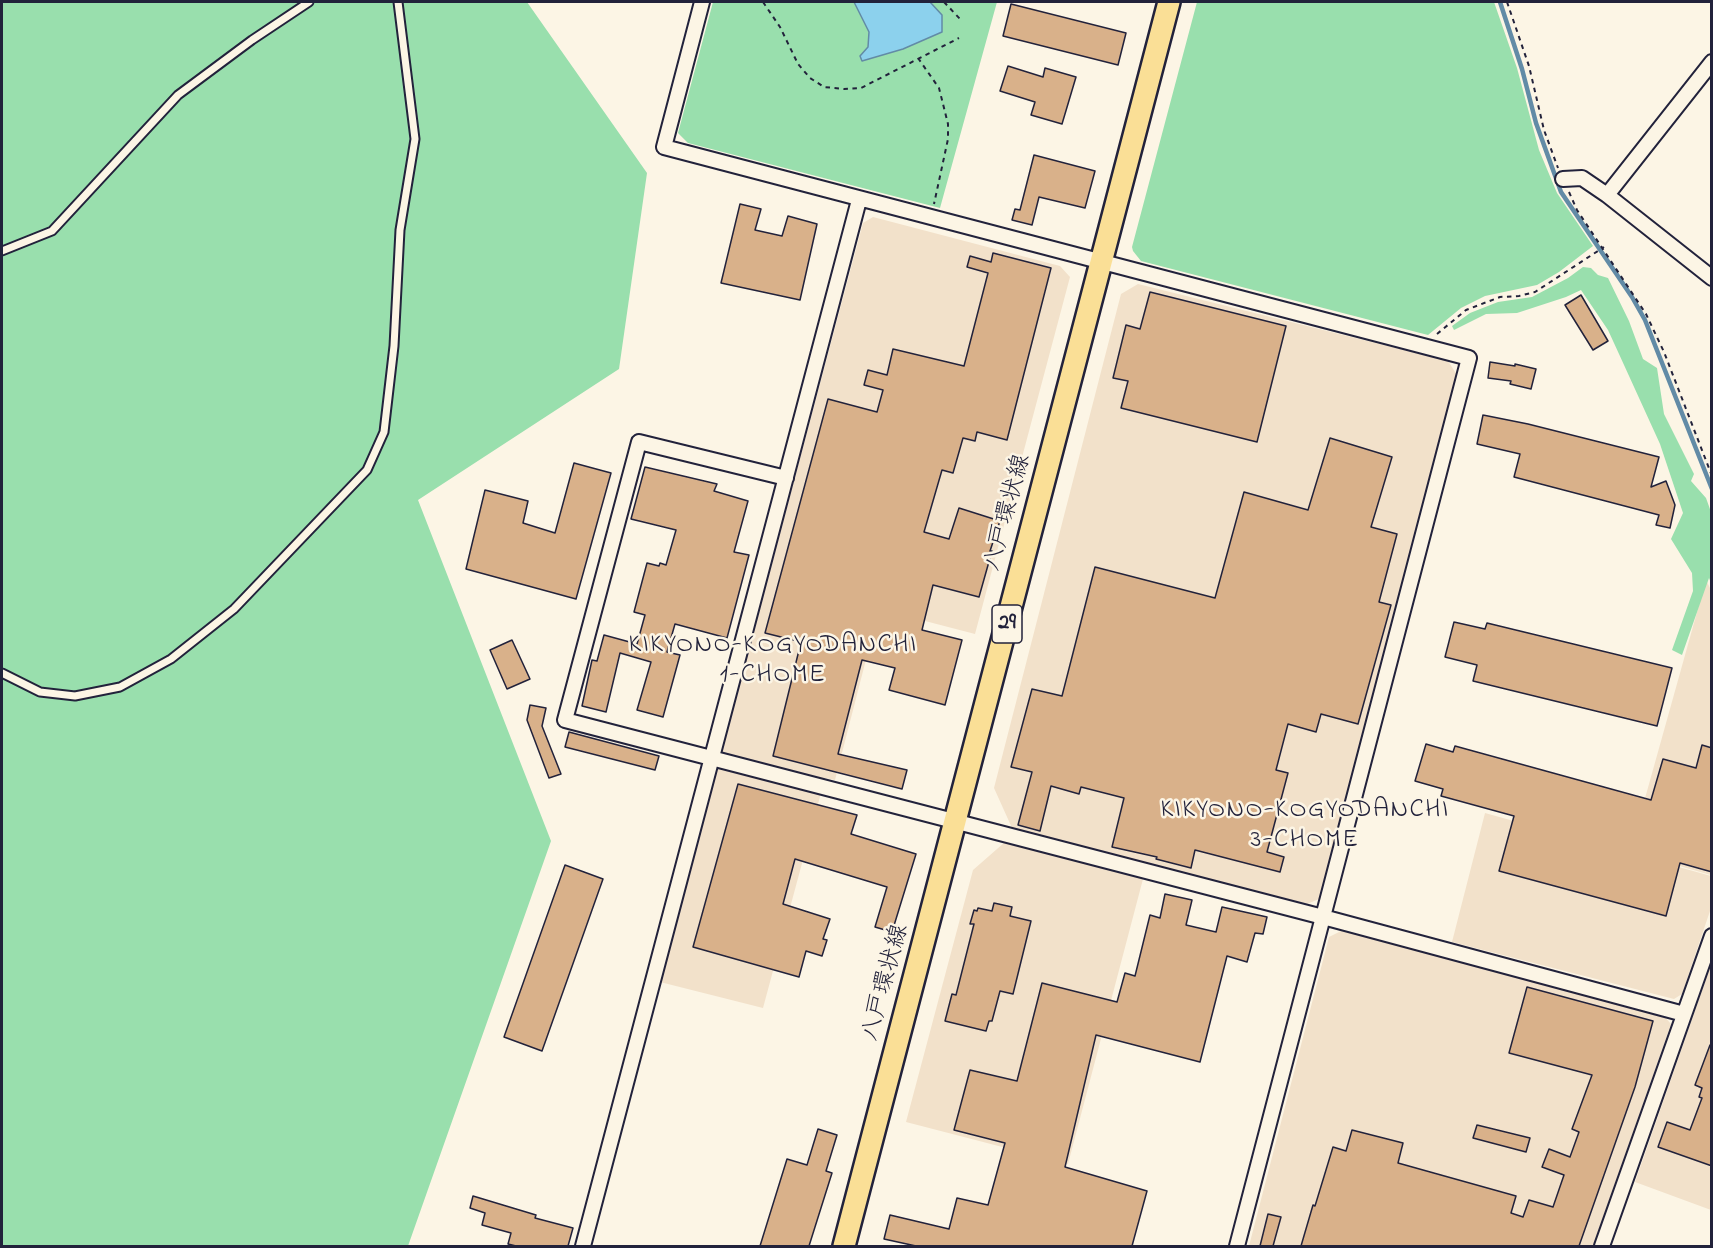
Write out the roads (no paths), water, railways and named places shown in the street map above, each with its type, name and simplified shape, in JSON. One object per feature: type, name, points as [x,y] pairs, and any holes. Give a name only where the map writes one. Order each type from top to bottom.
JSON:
[{"type":"main road","name":"八戸環状線","points":[[844,1246],[1170,2]]},
{"type":"street","points":[[702,2],[664,147],[859,200],[1469,358],[1237,1246]]},
{"type":"street","points":[[1607,195],[1712,62]]},
{"type":"street","points":[[1563,179],[1582,178],[1712,278]]},
{"type":"street","points":[[583,1246],[859,200]]},
{"type":"street","points":[[786,478],[639,442],[565,720],[1323,916],[1684,1014]]},
{"type":"street","points":[[1602,1246],[1712,936]]},
{"type":"lane","points":[[2,251],[52,231],[178,95],[252,40],[309,2]]},
{"type":"lane","points":[[2,673],[40,692],[75,696],[120,687],[171,659],[234,609],[367,470],[384,432],[394,346],[400,230],[415,139],[398,2]]},
{"type":"water","points":[[854,2],[930,2],[942,15],[942,32],[903,49],[862,61],[860,56],[868,47],[869,32]]},
{"type":"waterway","points":[[1500,2],[1522,69],[1536,123],[1561,192],[1645,320],[1712,489]]},
{"type":"district","name":"KIKYONO-KOGYODANCHI 1-CHOME","points":[[773,662]]},
{"type":"district","name":"KIKYONO-KOGYODANCHI 3-CHOME","points":[[1305,827]]}]
